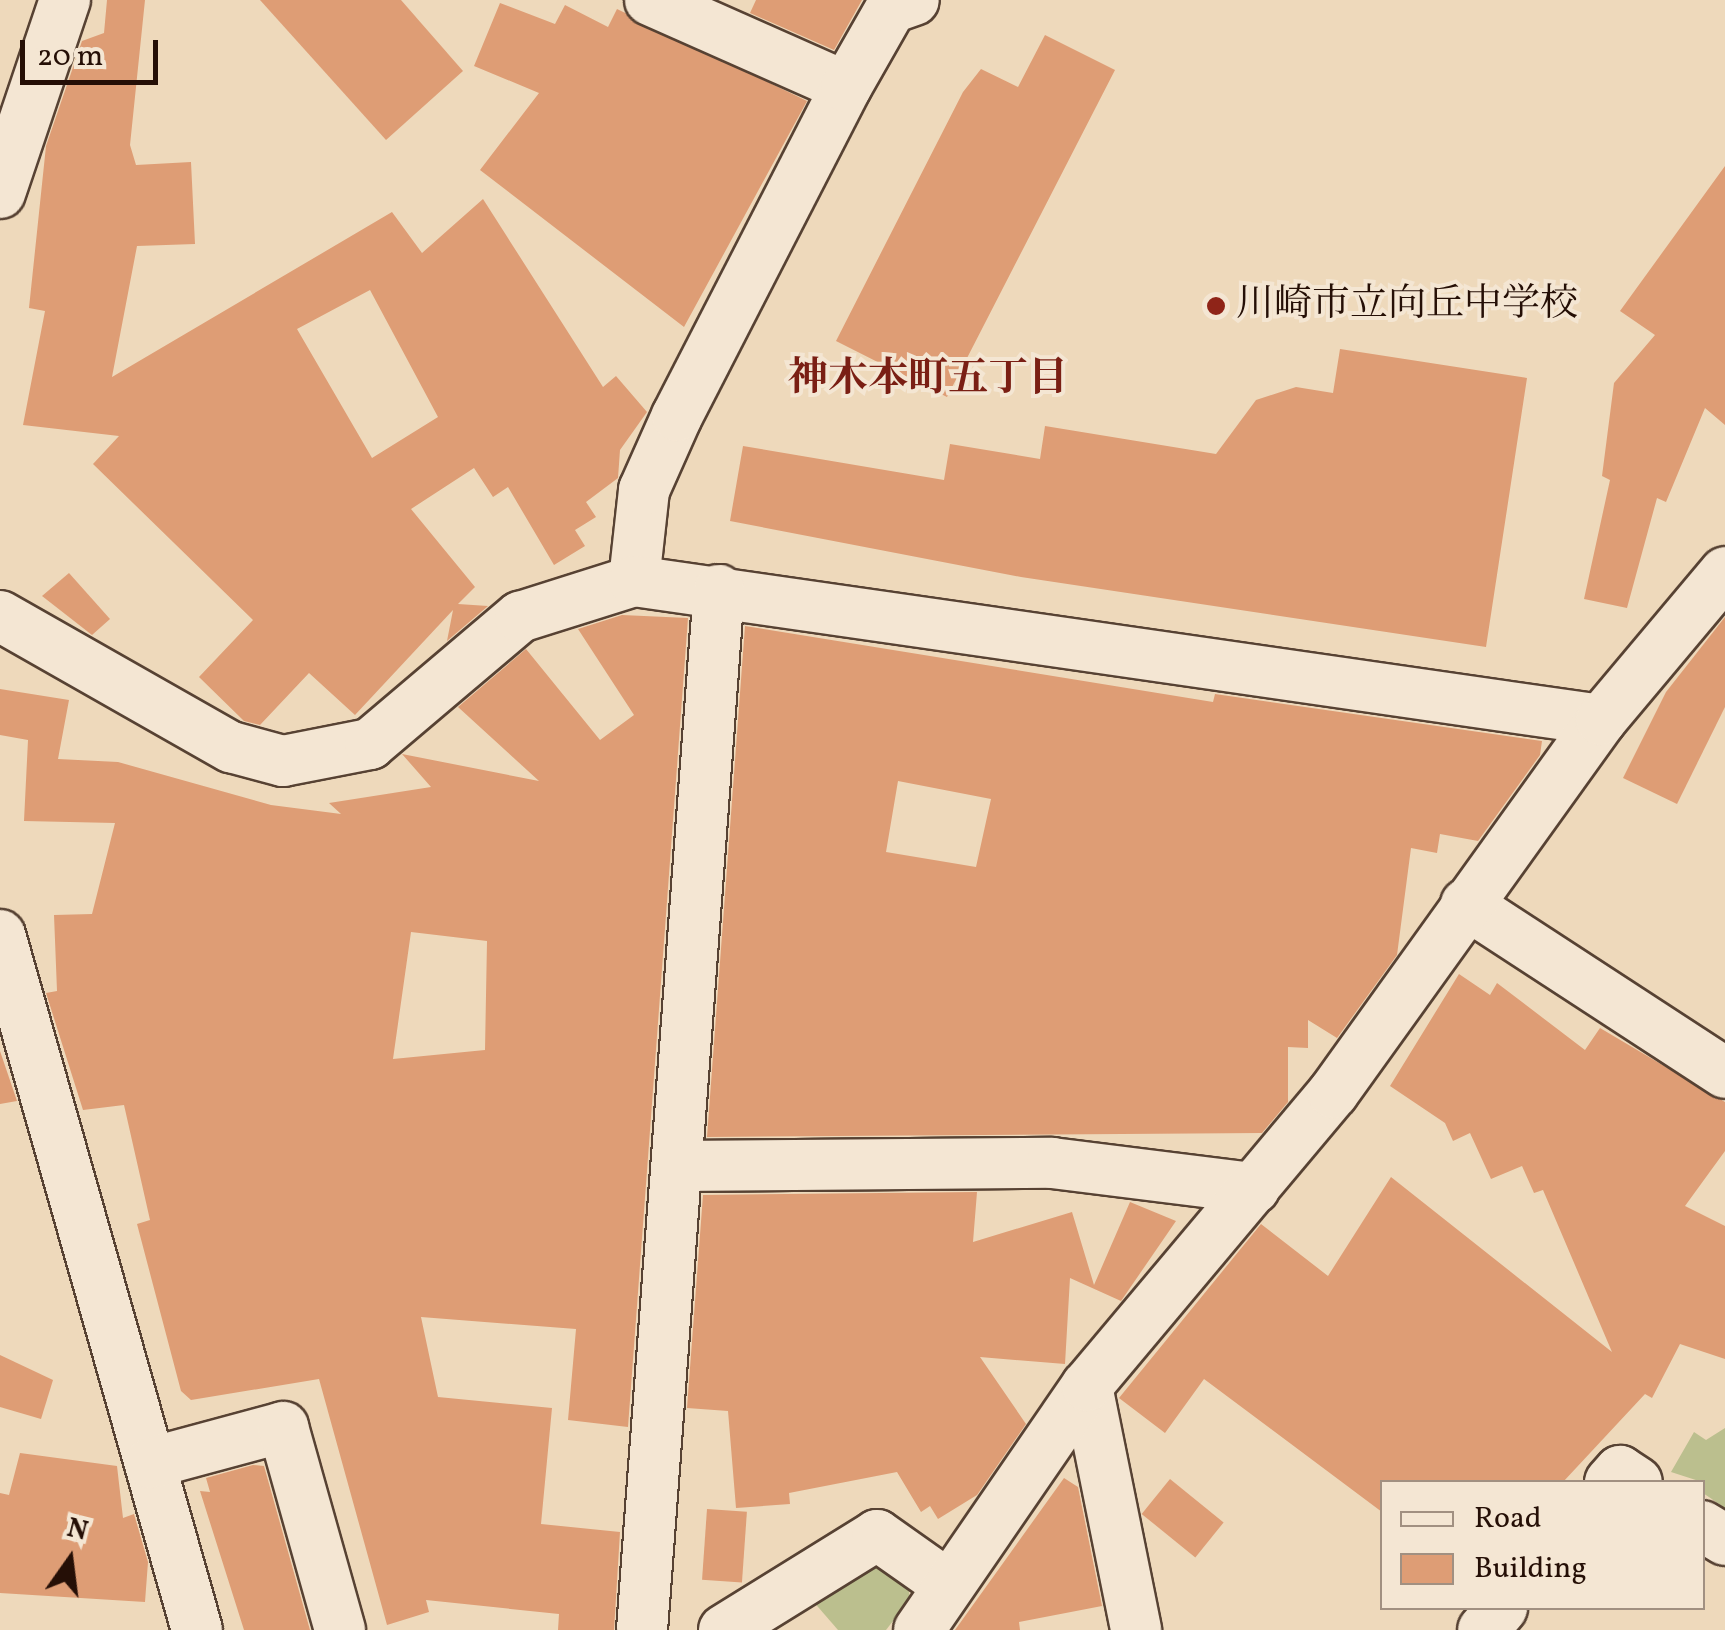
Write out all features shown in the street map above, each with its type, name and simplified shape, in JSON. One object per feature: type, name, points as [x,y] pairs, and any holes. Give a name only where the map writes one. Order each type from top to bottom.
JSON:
[{"type":"street","points":[[0,193],[66,0]]},
{"type":"street","points":[[650,0],[846,86]]},
{"type":"street","points":[[634,581],[644,490],[846,86],[891,8],[914,0]]},
{"type":"street","points":[[919,1630],[1087,1386],[1254,1188],[1600,720],[1725,572]]},
{"type":"street","points":[[0,616],[216,739],[284,761],[370,744],[520,617],[634,581],[719,590],[1600,720]]},
{"type":"street","points":[[642,1630],[719,590]]},
{"type":"street","points":[[1466,904],[1725,1074]]},
{"type":"street","points":[[0,935],[196,1630]]},
{"type":"street","points":[[679,1166],[1052,1163],[1254,1188]]},
{"type":"street","points":[[1087,1386],[1136,1630]]},
{"type":"street","points":[[150,1463],[284,1427],[340,1630]]},
{"type":"street","points":[[1612,1480],[1620,1471],[1634,1480]]},
{"type":"street","points":[[724,1630],[877,1535],[948,1585]]},
{"type":"street","points":[[1483,1630],[1500,1610]]},
{"type":"green space","points":[[1725,1428],[1725,1508],[1705,1494],[1705,1480],[1671,1472],[1694,1432],[1706,1440]]},
{"type":"green space","points":[[870,1562],[907,1576],[910,1599],[886,1630],[838,1630],[812,1600]]},
{"type":"building","points":[[107,0],[145,0],[130,145],[136,165],[191,162],[195,244],[137,246],[112,377],[392,212],[422,253],[483,199],[603,387],[616,376],[647,412],[620,450],[618,478],[586,502],[596,517],[575,530],[585,546],[554,565],[508,487],[493,497],[474,468],[411,509],[475,587],[458,604],[488,606],[447,641],[453,610],[355,715],[309,673],[260,725],[244,721],[199,677],[253,620],[93,464],[119,436],[23,425],[45,311],[29,308],[46,146],[82,41],[104,33]],"holes":[[[370,290],[438,417],[372,458],[297,329]]]},
{"type":"building","points":[[260,0],[401,0],[463,71],[386,140]]},
{"type":"building","points":[[756,0],[862,0],[834,50],[750,13]]},
{"type":"building","points":[[500,3],[555,24],[565,5],[608,27],[617,9],[807,101],[684,327],[480,170],[539,93],[474,66]]},
{"type":"building","points":[[1045,35],[1115,70],[947,397],[836,341],[963,92],[981,69],[1018,87]]},
{"type":"building","points":[[1725,166],[1725,425],[1705,408],[1666,502],[1657,498],[1627,608],[1584,599],[1610,480],[1602,476],[1614,383],[1655,335],[1620,311]]},
{"type":"building","points":[[1340,349],[1527,378],[1486,647],[1021,577],[730,521],[743,446],[944,480],[950,444],[1040,459],[1045,426],[1216,454],[1256,400],[1296,387],[1333,393]]},
{"type":"building","points":[[69,573],[110,619],[92,635],[42,596]]},
{"type":"building","points":[[622,615],[688,618],[628,1427],[568,1420],[576,1329],[421,1317],[438,1397],[552,1408],[541,1524],[620,1532],[614,1630],[558,1630],[559,1614],[426,1600],[429,1612],[387,1625],[319,1379],[191,1400],[181,1391],[137,1224],[150,1220],[124,1105],[83,1110],[46,993],[57,991],[54,915],[92,914],[115,823],[24,821],[28,740],[0,735],[0,689],[69,700],[58,759],[118,762],[271,805],[341,814],[329,803],[431,787],[402,754],[539,781],[458,707],[526,649],[600,740],[634,715],[578,629]],"holes":[[[411,932],[487,941],[485,1050],[393,1059]]]},
{"type":"building","points":[[1725,617],[1725,707],[1677,804],[1623,778],[1666,692]]},
{"type":"building","points":[[745,626],[1213,702],[1215,694],[1542,741],[1540,755],[1478,841],[1440,834],[1437,853],[1411,848],[1397,955],[1337,1038],[1308,1020],[1308,1048],[1288,1047],[1288,1102],[1262,1133],[707,1137]],"holes":[[[898,781],[991,799],[976,867],[886,852]]]},
{"type":"building","points":[[1459,974],[1490,995],[1497,983],[1585,1050],[1600,1028],[1725,1102],[1725,1151],[1685,1206],[1725,1226],[1725,1359],[1680,1344],[1652,1398],[1645,1394],[1565,1480],[1380,1480],[1380,1511],[1204,1379],[1165,1433],[1119,1398],[1261,1224],[1328,1276],[1391,1177],[1612,1352],[1543,1190],[1534,1193],[1522,1166],[1491,1179],[1470,1133],[1453,1141],[1445,1123],[1390,1086]]},
{"type":"building","points":[[0,1051],[17,1101],[0,1104]]},
{"type":"building","points":[[977,1192],[973,1242],[1072,1212],[1094,1285],[1130,1202],[1176,1221],[1121,1301],[1070,1278],[1065,1364],[980,1357],[1026,1424],[977,1495],[938,1519],[930,1506],[921,1512],[897,1472],[789,1493],[790,1504],[736,1508],[728,1411],[687,1408],[703,1195]]},
{"type":"building","points":[[0,1355],[53,1380],[41,1419],[0,1407]]},
{"type":"building","points":[[20,1453],[117,1466],[123,1518],[134,1514],[148,1562],[145,1602],[0,1593],[0,1493],[9,1495]]},
{"type":"building","points":[[253,1465],[264,1466],[310,1630],[244,1630],[200,1491],[210,1492],[206,1478]]},
{"type":"building","points":[[1064,1478],[1078,1487],[1102,1606],[1019,1622],[1020,1630],[955,1630]]},
{"type":"building","points":[[1170,1479],[1224,1522],[1195,1557],[1142,1514]]},
{"type":"building","points":[[707,1509],[747,1512],[742,1583],[702,1580]]},
{"type":"place","name":"川崎市立向丘中学校","points":[[1216,306]]},
{"type":"district","name":"神木本町五丁目","points":[[928,380]]}]
